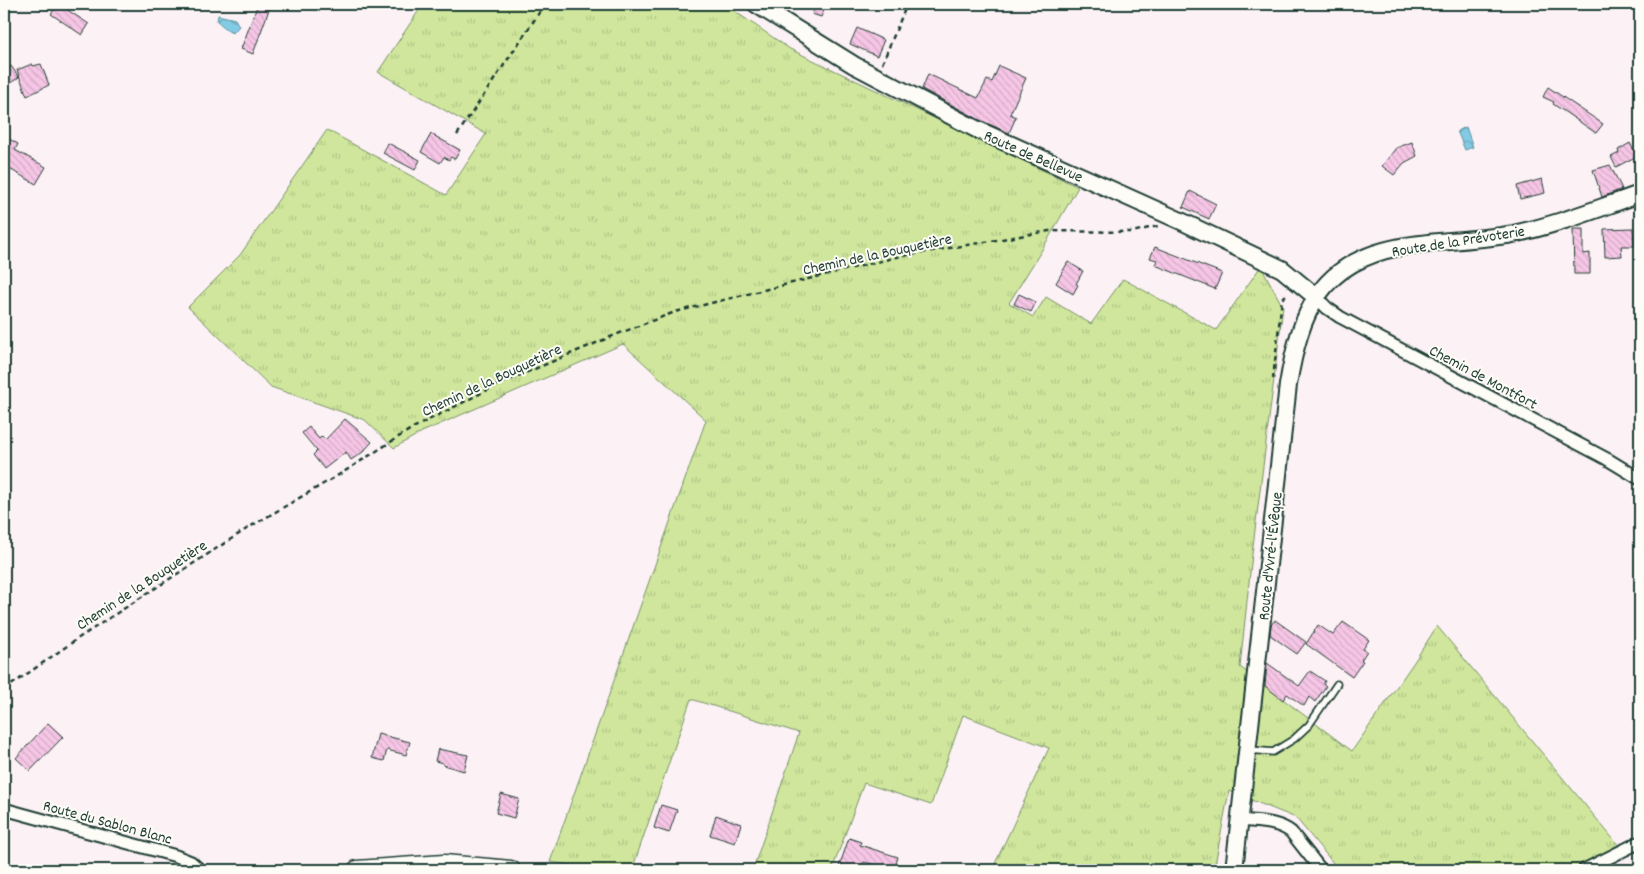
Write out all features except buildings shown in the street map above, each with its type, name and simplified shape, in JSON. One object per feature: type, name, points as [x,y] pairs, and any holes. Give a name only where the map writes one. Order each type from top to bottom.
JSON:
[{"type":"main road","points":[[357,870],[444,864],[511,870]]},
{"type":"street","name":"Route de Bellevue","points":[[756,4],[854,65],[976,129],[1282,269],[1316,297]]},
{"type":"street","name":"Route de la Prévoterie","points":[[1316,297],[1328,282],[1348,266],[1381,252],[1400,247],[1513,234],[1640,194]]},
{"type":"street","name":"Chemin de Montfort","points":[[1316,297],[1340,317],[1607,459],[1640,479]]},
{"type":"street","name":"Route d'Yvré-l'Évêque","points":[[1234,870],[1292,356],[1300,330],[1316,297]]},
{"type":"street","name":"Route du Sablon Blanc","points":[[4,809],[176,856],[191,862],[200,870]]},
{"type":"street","points":[[1240,820],[1277,824],[1285,828],[1291,832],[1321,870]]},
{"type":"street","points":[[1584,870],[1640,842]]},
{"type":"lane","points":[[1248,750],[1273,752],[1294,739],[1309,725],[1336,684]]},
{"type":"path","points":[[457,135],[546,4]]},
{"type":"path","points":[[877,77],[907,4]]},
{"type":"path","name":"Chemin de la Bouquetière","points":[[4,690],[248,528],[342,473],[411,429],[499,384],[615,335],[675,312],[897,256],[1049,231],[1132,232],[1180,221]]},
{"type":"green space","points":[[423,4],[724,4],[790,49],[1078,187],[1009,303],[1033,317],[1046,297],[1091,324],[1123,279],[1216,330],[1261,266],[1283,307],[1240,667],[1352,751],[1437,626],[1619,846],[1575,870],[1339,870],[1296,818],[1229,791],[1214,870],[992,870],[1049,748],[963,715],[931,805],[864,783],[832,870],[757,870],[753,869],[799,733],[691,699],[632,870],[603,870],[550,862],[706,420],[623,344],[422,432],[394,448],[365,420],[271,387],[188,307],[240,255],[327,130],[446,195],[486,134],[378,72]]},
{"type":"water","points":[[218,15],[235,19],[239,26],[233,33],[230,32],[217,21]]},
{"type":"water","points":[[1466,127],[1473,147],[1465,150],[1457,131]]}]
